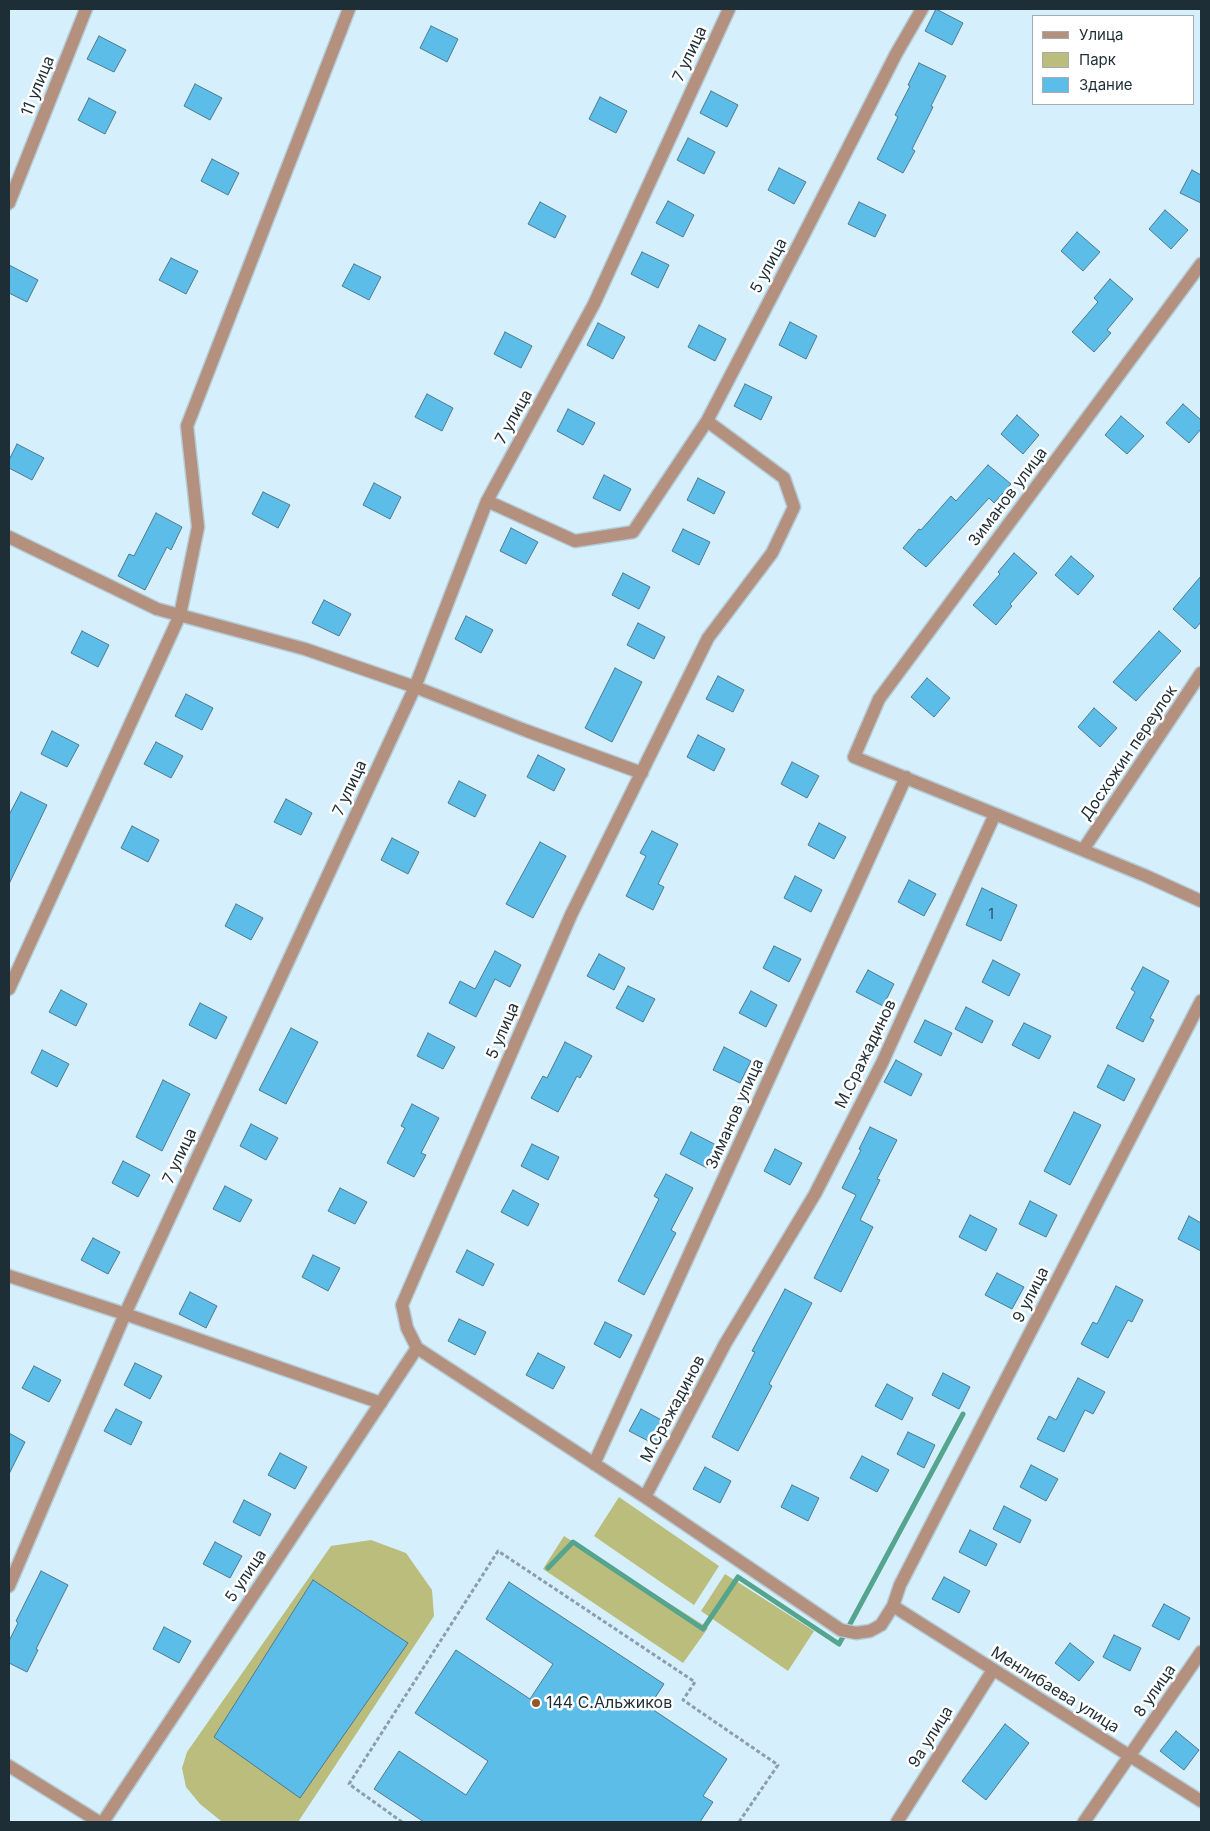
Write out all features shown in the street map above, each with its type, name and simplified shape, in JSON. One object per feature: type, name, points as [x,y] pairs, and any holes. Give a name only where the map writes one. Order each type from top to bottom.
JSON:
[{"type":"street","name":"11 улица","points":[[9,203],[86,9]]},
{"type":"street","points":[[9,989],[180,616],[198,527],[187,426],[349,9]]},
{"type":"street","name":"7 улица","points":[[9,1586],[125,1314],[414,687],[487,501],[594,304],[729,9]]},
{"type":"street","name":"5 улица","points":[[487,501],[575,541],[633,532],[707,420],[896,54],[922,9]]},
{"type":"street","name":"Зиманов улица","points":[[594,1464],[906,777],[854,757],[879,699],[1201,264]]},
{"type":"street","name":"5 улица","points":[[101,1822],[417,1348],[407,1328],[402,1305],[571,915],[708,638],[772,553],[794,507],[784,478],[707,420]]},
{"type":"street","points":[[9,537],[157,609],[306,649],[414,687],[526,731],[642,773]]},
{"type":"street","name":"Досхожин переулок","points":[[1083,850],[1201,673]]},
{"type":"street","points":[[906,777],[1201,901]]},
{"type":"street","name":"М.Сражадинов","points":[[645,1497],[725,1344],[815,1194],[882,1063],[995,814]]},
{"type":"street","name":"9 улица","points":[[417,1348],[645,1497],[841,1630],[856,1633],[870,1631],[881,1626],[893,1606],[905,1577],[1201,1001]]},
{"type":"street","points":[[9,1276],[125,1314],[381,1403]]},
{"type":"street","name":"Менлибаева улица","points":[[893,1606],[1201,1801]]},
{"type":"street","name":"8 улица","points":[[1084,1822],[1201,1652]]},
{"type":"street","name":"9а улица","points":[[897,1822],[993,1670]]},
{"type":"street","points":[[9,1766],[101,1822]]},
{"type":"path","points":[[402,1822],[349,1784],[498,1551],[695,1682],[683,1700],[778,1765],[739,1822]]},
{"type":"green space","points":[[619,1497],[719,1566],[694,1605],[594,1536]]},
{"type":"green space","points":[[564,1536],[708,1628],[683,1663],[543,1569]]},
{"type":"green space","points":[[371,1540],[406,1553],[432,1590],[434,1616],[298,1822],[221,1821],[200,1804],[186,1787],[182,1768],[187,1752],[331,1546]]},
{"type":"green space","points":[[725,1574],[814,1631],[788,1671],[701,1611]]},
{"type":"building","points":[[936,9],[963,23],[952,45],[925,31]]},
{"type":"building","points":[[431,26],[458,39],[447,62],[420,48]]},
{"type":"building","points":[[99,36],[126,50],[114,72],[87,59]]},
{"type":"building","points":[[919,63],[946,76],[912,149],[915,151],[903,173],[877,159],[898,117],[895,115]]},
{"type":"building","points":[[195,84],[222,98],[210,120],[184,106]]},
{"type":"building","points":[[711,91],[738,105],[727,127],[700,113]]},
{"type":"building","points":[[600,97],[627,111],[616,133],[589,119]]},
{"type":"building","points":[[89,98],[116,112],[105,134],[78,120]]},
{"type":"building","points":[[688,138],[715,152],[704,174],[677,160]]},
{"type":"building","points":[[212,159],[239,173],[228,195],[201,181]]},
{"type":"building","points":[[779,168],[806,182],[794,204],[768,190]]},
{"type":"building","points":[[1192,170],[1201,175],[1201,203],[1180,193]]},
{"type":"building","points":[[668,201],[694,215],[683,237],[656,223]]},
{"type":"building","points":[[540,202],[566,216],[555,238],[528,224]]},
{"type":"building","points":[[859,202],[886,215],[875,237],[848,224]]},
{"type":"building","points":[[1165,210],[1188,230],[1171,249],[1149,229]]},
{"type":"building","points":[[1077,232],[1100,252],[1083,271],[1061,251]]},
{"type":"building","points":[[642,252],[669,265],[658,288],[631,274]]},
{"type":"building","points":[[171,258],[198,271],[186,294],[159,280]]},
{"type":"building","points":[[354,264],[381,277],[369,300],[342,286]]},
{"type":"building","points":[[9,265],[38,280],[27,302],[9,293]]},
{"type":"building","points":[[1110,279],[1133,299],[1107,330],[1111,333],[1094,352],[1072,332],[1098,302],[1094,298]]},
{"type":"building","points":[[790,322],[817,336],[806,359],[779,345]]},
{"type":"building","points":[[598,323],[625,337],[613,359],[587,345]]},
{"type":"building","points":[[699,325],[726,339],[715,361],[688,347]]},
{"type":"building","points":[[505,332],[532,346],[521,368],[494,354]]},
{"type":"building","points":[[745,384],[772,397],[761,420],[734,406]]},
{"type":"building","points":[[427,394],[453,408],[442,431],[415,417]]},
{"type":"building","points":[[1183,404],[1201,420],[1201,429],[1189,443],[1166,423]]},
{"type":"building","points":[[568,409],[595,423],[583,445],[557,431]]},
{"type":"building","points":[[1017,415],[1039,435],[1023,454],[1001,434]]},
{"type":"building","points":[[1121,416],[1144,436],[1127,454],[1105,435]]},
{"type":"building","points":[[17,444],[44,458],[32,480],[9,468],[9,460]]},
{"type":"building","points":[[988,465],[1011,484],[994,503],[989,498],[926,567],[903,548],[951,496],[956,501]]},
{"type":"building","points":[[604,475],[631,489],[620,511],[593,498]]},
{"type":"building","points":[[698,478],[725,492],[714,514],[687,500]]},
{"type":"building","points":[[374,483],[401,497],[390,519],[363,505]]},
{"type":"building","points":[[263,492],[290,505],[278,528],[252,514]]},
{"type":"building","points":[[156,513],[182,527],[171,550],[167,547],[145,590],[118,576],[129,554],[134,556]]},
{"type":"building","points":[[511,528],[538,542],[526,564],[500,551]]},
{"type":"building","points":[[683,529],[710,542],[699,565],[672,551]]},
{"type":"building","points":[[1014,553],[1037,573],[1010,604],[1012,606],[996,625],[973,605],[1000,574],[998,572]]},
{"type":"building","points":[[1071,556],[1094,576],[1078,595],[1055,575]]},
{"type":"building","points":[[623,573],[650,587],[639,609],[612,595]]},
{"type":"building","points":[[1201,576],[1201,622],[1195,629],[1173,609]]},
{"type":"building","points":[[324,600],[351,614],[339,636],[312,623]]},
{"type":"building","points":[[466,616],[493,630],[481,653],[455,639]]},
{"type":"building","points":[[638,623],[665,637],[654,659],[627,645]]},
{"type":"building","points":[[82,631],[109,645],[98,667],[71,653]]},
{"type":"building","points":[[1159,631],[1181,651],[1136,701],[1113,682]]},
{"type":"building","points":[[615,668],[642,682],[612,742],[585,728]]},
{"type":"building","points":[[718,676],[744,690],[733,712],[706,699]]},
{"type":"building","points":[[927,678],[950,698],[934,717],[911,697]]},
{"type":"building","points":[[186,694],[213,708],[202,730],[175,716]]},
{"type":"building","points":[[1094,708],[1117,728],[1100,747],[1078,727]]},
{"type":"building","points":[[52,731],[79,745],[67,767],[41,754]]},
{"type":"building","points":[[698,735],[725,749],[714,771],[687,757]]},
{"type":"building","points":[[156,742],[183,756],[171,778],[144,764]]},
{"type":"building","points":[[538,755],[565,769],[554,791],[527,777]]},
{"type":"building","points":[[792,762],[819,776],[807,798],[781,784]]},
{"type":"building","points":[[459,781],[486,795],[475,817],[448,803]]},
{"type":"building","points":[[21,792],[47,805],[9,884],[9,815]]},
{"type":"building","points":[[286,799],[312,813],[301,835],[274,822]]},
{"type":"building","points":[[819,823],[846,837],[834,859],[808,845]]},
{"type":"building","points":[[132,826],[159,840],[148,862],[121,848]]},
{"type":"building","points":[[652,831],[678,844],[658,884],[664,887],[653,910],[626,896],[646,856],[640,853]]},
{"type":"building","points":[[392,838],[419,852],[408,874],[381,860]]},
{"type":"building","points":[[540,842],[566,856],[533,918],[506,904]]},
{"type":"building","points":[[795,876],[822,890],[811,912],[784,898]]},
{"type":"building","points":[[909,880],[936,894],[924,916],[898,902]]},
{"type":"building","points":[[982,888],[1017,905],[1001,941],[966,925]]},
{"type":"building","points":[[236,904],[263,918],[251,940],[225,926]]},
{"type":"building","points":[[774,946],[801,959],[789,982],[763,968]]},
{"type":"building","points":[[495,951],[521,965],[510,987],[495,979],[476,1017],[449,1003],[460,981],[475,989]]},
{"type":"building","points":[[599,954],[625,968],[614,990],[587,976]]},
{"type":"building","points":[[993,960],[1020,974],[1009,996],[982,982]]},
{"type":"building","points":[[1143,967],[1169,981],[1150,1018],[1154,1020],[1143,1042],[1116,1028],[1135,992],[1131,989]]},
{"type":"building","points":[[868,970],[894,984],[883,1006],[856,992]]},
{"type":"building","points":[[628,986],[655,999],[643,1022],[616,1008]]},
{"type":"building","points":[[61,990],[87,1004],[76,1026],[49,1012]]},
{"type":"building","points":[[751,991],[777,1005],[766,1027],[739,1013]]},
{"type":"building","points":[[200,1003],[227,1017],[216,1039],[189,1025]]},
{"type":"building","points":[[966,1007],[993,1021],[982,1043],[955,1029]]},
{"type":"building","points":[[925,1020],[952,1033],[941,1056],[914,1042]]},
{"type":"building","points":[[1024,1023],[1051,1036],[1039,1059],[1012,1045]]},
{"type":"building","points":[[291,1028],[318,1042],[286,1104],[259,1090]]},
{"type":"building","points":[[428,1033],[455,1047],[443,1069],[417,1056]]},
{"type":"building","points":[[565,1042],[592,1056],[580,1078],[577,1076],[558,1112],[531,1098],[543,1076],[547,1078]]},
{"type":"building","points":[[724,1047],[751,1061],[740,1083],[713,1070]]},
{"type":"building","points":[[42,1050],[69,1064],[57,1087],[31,1073]]},
{"type":"building","points":[[896,1060],[922,1074],[911,1096],[884,1082]]},
{"type":"building","points":[[1108,1065],[1135,1079],[1124,1101],[1097,1087]]},
{"type":"building","points":[[163,1080],[190,1094],[162,1151],[136,1137]]},
{"type":"building","points":[[412,1104],[439,1118],[421,1153],[426,1155],[414,1177],[387,1163],[405,1128],[401,1126]]},
{"type":"building","points":[[1074,1112],[1101,1125],[1070,1185],[1044,1171]]},
{"type":"building","points":[[251,1124],[278,1138],[266,1160],[240,1146]]},
{"type":"building","points":[[870,1127],[897,1140],[877,1179],[880,1180],[860,1220],[873,1227],[841,1292],[814,1278],[856,1195],[842,1188]]},
{"type":"building","points":[[691,1132],[718,1146],[707,1168],[680,1154]]},
{"type":"building","points":[[532,1144],[559,1157],[548,1180],[521,1166]]},
{"type":"building","points":[[775,1149],[802,1163],[790,1185],[764,1171]]},
{"type":"building","points":[[123,1161],[150,1175],[138,1197],[112,1183]]},
{"type":"building","points":[[666,1174],[693,1188],[671,1230],[676,1233],[644,1295],[618,1281],[659,1199],[654,1196]]},
{"type":"building","points":[[225,1186],[252,1200],[240,1222],[213,1209]]},
{"type":"building","points":[[340,1188],[367,1202],[355,1224],[328,1211]]},
{"type":"building","points":[[513,1190],[539,1204],[528,1226],[501,1212]]},
{"type":"building","points":[[1030,1201],[1057,1215],[1046,1237],[1019,1224]]},
{"type":"building","points":[[970,1215],[997,1229],[986,1251],[959,1237]]},
{"type":"building","points":[[1189,1216],[1201,1223],[1201,1251],[1178,1239]]},
{"type":"building","points":[[93,1238],[120,1252],[108,1274],[81,1260]]},
{"type":"building","points":[[467,1250],[494,1264],[483,1286],[456,1272]]},
{"type":"building","points":[[313,1255],[340,1268],[328,1291],[302,1277]]},
{"type":"building","points":[[997,1273],[1024,1287],[1012,1309],[985,1295]]},
{"type":"building","points":[[1116,1286],[1143,1300],[1132,1322],[1128,1320],[1108,1358],[1081,1344],[1093,1322],[1097,1324]]},
{"type":"building","points":[[785,1289],[812,1303],[769,1384],[772,1386],[738,1451],[712,1437],[755,1352],[752,1351]]},
{"type":"building","points":[[190,1292],[217,1306],[206,1328],[179,1314]]},
{"type":"building","points":[[459,1319],[486,1332],[475,1355],[448,1341]]},
{"type":"building","points":[[605,1322],[632,1335],[620,1358],[594,1344]]},
{"type":"building","points":[[538,1353],[565,1367],[553,1389],[526,1375]]},
{"type":"building","points":[[135,1363],[162,1376],[150,1399],[124,1385]]},
{"type":"building","points":[[34,1366],[61,1380],[49,1402],[22,1388]]},
{"type":"building","points":[[943,1373],[970,1387],[959,1409],[932,1395]]},
{"type":"building","points":[[1078,1378],[1105,1392],[1093,1414],[1085,1410],[1064,1452],[1037,1439],[1049,1416],[1056,1420]]},
{"type":"building","points":[[887,1384],[913,1398],[902,1420],[875,1406]]},
{"type":"building","points":[[116,1409],[142,1422],[131,1445],[104,1431]]},
{"type":"building","points":[[641,1409],[667,1423],[656,1445],[629,1431]]},
{"type":"building","points":[[908,1432],[935,1445],[924,1468],[897,1454]]},
{"type":"building","points":[[9,1433],[25,1442],[9,1474]]},
{"type":"building","points":[[280,1453],[307,1467],[295,1489],[268,1475]]},
{"type":"building","points":[[862,1456],[889,1470],[877,1492],[850,1478]]},
{"type":"building","points":[[1031,1465],[1058,1479],[1046,1501],[1020,1487]]},
{"type":"building","points":[[705,1467],[731,1481],[720,1503],[693,1489]]},
{"type":"building","points":[[792,1485],[819,1498],[808,1521],[781,1507]]},
{"type":"building","points":[[244,1500],[271,1514],[260,1536],[233,1522]]},
{"type":"building","points":[[1004,1506],[1031,1520],[1020,1543],[993,1529]]},
{"type":"building","points":[[970,1530],[997,1544],[986,1566],[959,1552]]},
{"type":"building","points":[[215,1542],[242,1556],[230,1578],[203,1564]]},
{"type":"building","points":[[41,1571],[68,1585],[36,1649],[38,1650],[27,1672],[9,1663],[9,1641],[18,1623],[16,1621]]},
{"type":"building","points":[[944,1577],[970,1591],[959,1613],[932,1599]]},
{"type":"building","points":[[313,1580],[408,1643],[300,1798],[214,1737]]},
{"type":"building","name":"144 С.Альжиков","points":[[509,1582],[664,1684],[649,1707],[727,1759],[703,1796],[713,1802],[700,1822],[424,1822],[374,1789],[399,1751],[466,1795],[488,1761],[415,1713],[456,1650],[530,1699],[553,1664],[486,1619]]},
{"type":"building","points":[[1164,1604],[1190,1618],[1179,1640],[1152,1626]]},
{"type":"building","points":[[164,1627],[191,1641],[179,1663],[153,1649]]},
{"type":"building","points":[[1114,1635],[1141,1648],[1130,1671],[1103,1657]]},
{"type":"building","points":[[1070,1643],[1094,1662],[1079,1681],[1055,1663]]},
{"type":"building","points":[[1005,1724],[1029,1743],[986,1800],[962,1781]]},
{"type":"building","points":[[1176,1731],[1199,1750],[1184,1770],[1160,1751]]},
{"type":"waterway","points":[[850,1624],[963,1414]]},
{"type":"waterway","points":[[548,1568],[573,1542],[703,1629],[738,1577],[839,1644],[844,1635]]},
{"type":"place","name":"144 С.Альжиков","points":[[536,1703]]}]
